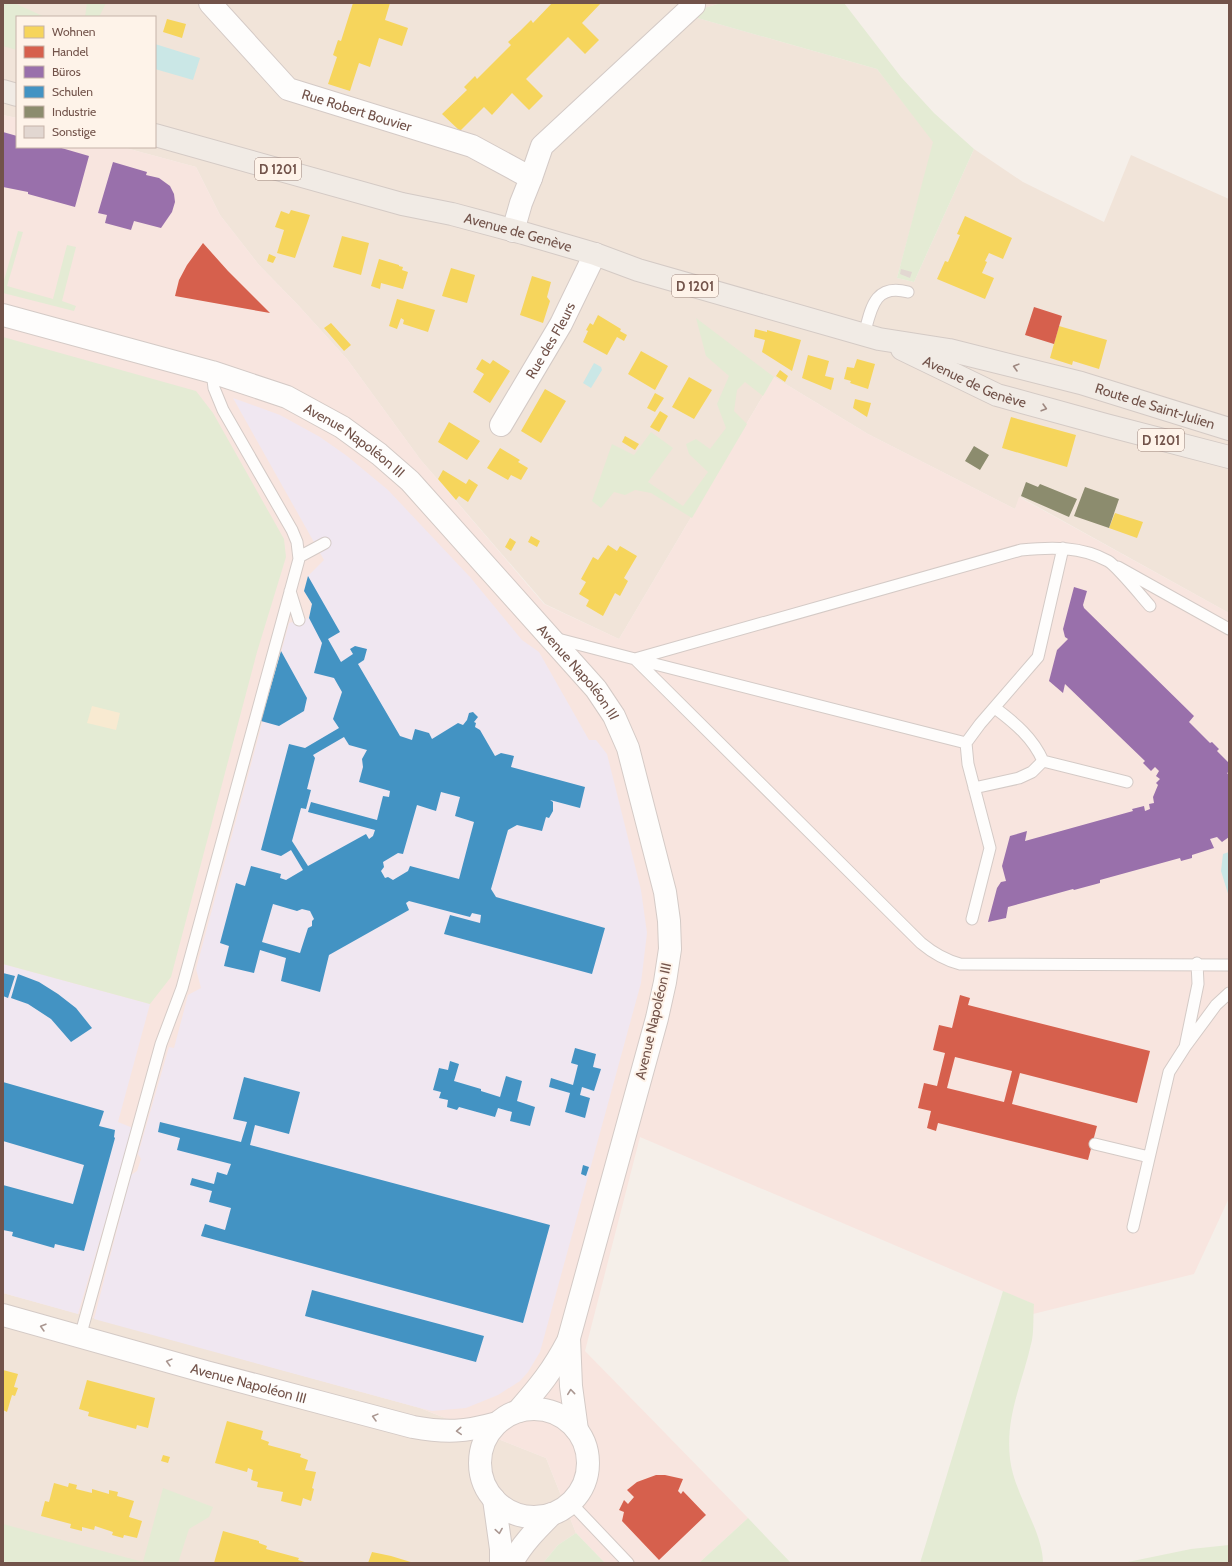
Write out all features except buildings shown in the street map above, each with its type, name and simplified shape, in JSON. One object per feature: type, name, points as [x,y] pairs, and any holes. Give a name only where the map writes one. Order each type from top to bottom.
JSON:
[{"type":"main road","points":[[3,91],[16,95]]},
{"type":"main road","name":"Avenue de Genève","points":[[156,135],[402,204],[452,214],[513,230],[595,254],[638,270],[871,337],[949,350],[1081,383]]},
{"type":"main road","name":"Avenue de Genève","points":[[871,337],[964,378],[997,395],[1074,417]]},
{"type":"main road","points":[[964,378],[974,356]]},
{"type":"main road","name":"Route de Saint-Julien","points":[[1081,383],[1229,429]]},
{"type":"main road","points":[[1106,425],[1115,394]]},
{"type":"main road","name":"Route de Saint-Julien","points":[[1074,417],[1222,456]]},
{"type":"street","name":"Rue Robert Bouvier","points":[[210,3],[288,89],[472,146],[531,178]]},
{"type":"street","points":[[663,34],[673,3]]},
{"type":"street","points":[[513,230],[521,203],[542,146],[694,5]]},
{"type":"street","name":"Rue des Fleurs","points":[[501,425],[561,324],[595,254]]},
{"type":"street","name":"Avenue Napoléon III","points":[[3,314],[252,384],[294,400],[342,427],[378,454],[410,481],[596,689],[614,716],[628,748],[661,877],[669,922],[670,949],[657,1018],[569,1338],[555,1366],[544,1382],[518,1411]]},
{"type":"street","name":"Avenue Napoléon III","points":[[3,1315],[413,1427],[432,1430],[460,1431],[497,1423]]},
{"type":"street","name":"Avenue Napoléon III","points":[[569,1338],[571,1386],[577,1430]]},
{"type":"street","points":[[512,1563],[517,1553],[538,1528],[552,1514],[571,1503],[577,1496],[585,1481],[588,1464],[586,1446],[577,1430],[565,1418],[549,1410],[534,1408],[518,1411],[497,1423],[484,1442],[480,1459],[484,1484],[494,1499],[507,1510],[522,1516],[538,1517],[552,1514]]},
{"type":"street","points":[[494,1499],[502,1549],[501,1563]]},
{"type":"lane","points":[[871,337],[872,306],[876,299],[891,290],[908,292]]},
{"type":"lane","points":[[80,1337],[161,1044],[182,988],[299,557],[297,542],[292,530],[224,410],[214,388],[212,372]]},
{"type":"lane","points":[[299,557],[325,543]]},
{"type":"lane","points":[[635,659],[1021,550],[1063,548],[1109,562],[1229,629]]},
{"type":"lane","points":[[972,919],[990,848],[968,764],[966,743],[980,724],[1038,657],[1063,548]]},
{"type":"lane","points":[[1109,562],[1150,606]]},
{"type":"lane","points":[[290,590],[299,620]]},
{"type":"lane","points":[[550,637],[966,743]]},
{"type":"lane","points":[[635,659],[934,954],[960,964],[1197,963],[1229,965]]},
{"type":"lane","points":[[995,708],[1017,725],[1038,751],[1043,761],[1127,782]]},
{"type":"lane","points":[[974,788],[1019,778],[1032,772],[1043,761]]},
{"type":"lane","points":[[1186,1047],[1198,984],[1197,963]]},
{"type":"lane","points":[[1133,1227],[1169,1072],[1216,1006],[1229,993]]},
{"type":"lane","points":[[1095,1144],[1149,1157]]},
{"type":"lane","points":[[571,1503],[628,1563]]},
{"type":"shaded area","points":[[3,3],[721,3],[704,8],[694,17],[877,69],[934,142],[897,278],[914,282],[974,149],[1023,182],[1104,222],[1131,155],[1229,199],[1229,613],[1020,497],[1015,509],[868,434],[774,377],[619,639],[545,604],[420,459],[347,359],[259,265],[220,215],[196,167],[126,148],[156,148],[156,16],[16,16],[16,118],[3,115]]},
{"type":"shaded area","points":[[3,115],[16,118],[16,148],[126,148],[196,167],[220,215],[259,265],[347,359],[420,459],[544,604],[619,639],[774,377],[868,434],[1015,509],[1019,497],[1229,613],[1229,1198],[1194,1274],[1033,1314],[1033,1304],[640,1137],[585,1351],[748,1518],[699,1563],[605,1563],[576,1533],[546,1458],[420,1408],[3,1293]]},
{"type":"shaded area","points":[[233,398],[280,415],[320,437],[347,456],[388,490],[470,577],[522,640],[539,652],[589,740],[596,740],[607,754],[641,890],[647,933],[641,983],[540,1352],[528,1372],[520,1381],[498,1395],[466,1408],[432,1411],[94,1319],[131,1175],[137,1171],[141,1159],[138,1154],[169,1047],[174,1048],[188,995],[201,988],[196,969],[289,623],[309,618],[312,604],[304,591],[308,576],[324,560]]},
{"type":"shaded area","points":[[3,964],[150,1004],[118,1122],[133,1128],[78,1314],[3,1293]]},
{"type":"shaded area","points":[[3,1293],[420,1408],[546,1458],[576,1533],[558,1545],[543,1563],[3,1563]]},
{"type":"green space","points":[[3,3],[14,3],[43,16],[16,16],[16,50],[3,46]]},
{"type":"green space","points":[[87,3],[106,3],[100,16],[85,16]]},
{"type":"green space","points":[[721,3],[844,3],[901,77],[934,113],[974,149],[914,282],[897,278],[933,142],[877,69],[694,17],[704,8]]},
{"type":"green space","points":[[18,231],[23,232],[7,286],[53,299],[67,245],[76,247],[62,301],[76,306],[74,311],[3,293],[3,284]]},
{"type":"green space","points":[[696,318],[774,377],[763,396],[745,382],[737,390],[734,411],[747,424],[692,518],[651,493],[635,490],[625,495],[614,492],[601,508],[592,501],[612,444],[634,455],[651,432],[673,448],[648,482],[683,506],[708,472],[689,454],[686,444],[696,439],[710,449],[726,428],[717,404],[729,376],[706,356]]},
{"type":"green space","points":[[3,337],[196,391],[213,413],[284,539],[286,557],[257,652],[171,977],[150,1004],[3,964]]},
{"type":"green space","points":[[1003,1291],[1034,1304],[1032,1340],[1012,1413],[1009,1443],[1013,1472],[1017,1486],[1034,1525],[1042,1551],[1043,1563],[920,1563]]},
{"type":"green space","points":[[163,1488],[213,1507],[209,1517],[189,1529],[178,1563],[3,1563],[3,1524],[143,1562]]},
{"type":"green space","points":[[748,1518],[791,1563],[699,1563]]},
{"type":"green space","points":[[576,1533],[605,1563],[543,1563],[558,1545]]},
{"type":"green space","points":[[1229,1545],[1229,1563],[1123,1563],[1191,1549]]},
{"type":"sand","points":[[92,706],[120,713],[116,730],[87,723]]},
{"type":"water","points":[[156,44],[200,58],[193,80],[156,69]]},
{"type":"water","points":[[594,363],[601,367],[602,370],[591,388],[583,383]]},
{"type":"water","points":[[1229,852],[1229,897],[1221,871],[1223,854]]}]
